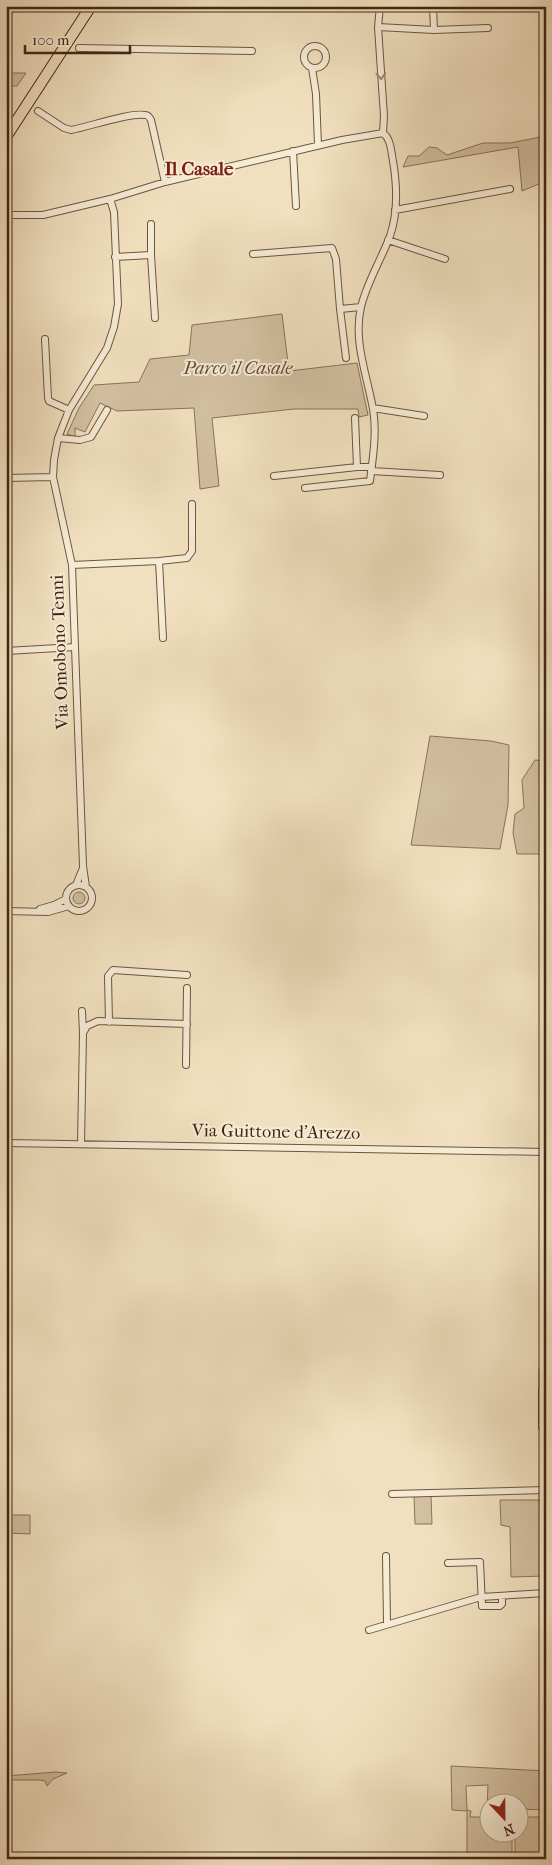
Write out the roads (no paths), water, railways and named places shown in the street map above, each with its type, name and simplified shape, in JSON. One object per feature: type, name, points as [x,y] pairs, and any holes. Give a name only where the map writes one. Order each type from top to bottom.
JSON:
[{"type":"main road","points":[[6,137],[91,6]]},
{"type":"street","points":[[380,6],[378,27],[384,116],[383,133]]},
{"type":"street","points":[[433,6],[434,30]]},
{"type":"street","points":[[378,27],[434,30],[488,28]]},
{"type":"street","points":[[79,48],[252,51]]},
{"type":"street","points":[[312,68],[316,94],[318,145]]},
{"type":"street","points":[[38,111],[64,128],[71,130],[131,116],[148,116],[151,120],[165,182]]},
{"type":"street","points":[[6,215],[43,214],[110,199],[165,182],[318,145],[383,133]]},
{"type":"street","points":[[305,488],[370,481],[374,432],[373,408],[361,355],[359,322],[361,308],[371,278],[388,240],[395,210],[395,174],[390,144],[387,136],[383,133]]},
{"type":"street","points":[[293,151],[296,206]]},
{"type":"street","points":[[395,210],[510,189]]},
{"type":"street","name":"Via Omobono Tenni","points":[[34,910],[48,912],[69,906],[76,911],[81,911],[88,907],[92,899],[86,887],[84,866],[72,565],[53,477],[58,438],[69,410],[107,348],[118,310],[114,212],[110,199]]},
{"type":"street","points":[[151,224],[155,318]]},
{"type":"street","points":[[388,240],[445,259]]},
{"type":"street","points":[[253,254],[332,248],[336,259],[346,358]]},
{"type":"street","points":[[115,257],[151,255]]},
{"type":"street","points":[[340,309],[361,308]]},
{"type":"street","points":[[45,339],[49,401],[69,410]]},
{"type":"street","points":[[373,408],[424,416]]},
{"type":"street","points":[[58,438],[80,440],[91,437],[107,410]]},
{"type":"street","points":[[355,418],[357,467]]},
{"type":"street","points":[[274,476],[357,467],[440,475]]},
{"type":"street","points":[[6,478],[53,477]]},
{"type":"street","points":[[72,565],[181,560],[190,556],[192,551],[192,504]]},
{"type":"street","points":[[159,561],[163,638]]},
{"type":"street","points":[[6,651],[76,647]]},
{"type":"street","name":"Via Omobono Tenni","points":[[6,911],[34,910],[54,906],[66,900],[67,892],[76,885],[84,866]]},
{"type":"street","points":[[76,885],[86,887]]},
{"type":"street","points":[[66,900],[69,906]]},
{"type":"street","points":[[109,1022],[108,976],[113,970],[187,975]]},
{"type":"street","points":[[186,1065],[187,988]]},
{"type":"street","points":[[82,1011],[82,1144]]},
{"type":"street","points":[[83,1032],[87,1026],[98,1021],[187,1024]]},
{"type":"street","name":"Via Guittone d'Arezzo","points":[[6,1143],[546,1152]]},
{"type":"street","points":[[546,1389],[542,1389],[542,1427],[546,1427]]},
{"type":"street","points":[[392,1494],[546,1490]]},
{"type":"street","points":[[386,1556],[387,1624]]},
{"type":"street","points":[[448,1563],[480,1562],[482,1606],[502,1605],[502,1596]]},
{"type":"street","points":[[369,1630],[481,1596],[546,1593]]},
{"type":"district","name":"Il Casale","points":[[199,169]]},
{"type":"park label","name":"Parco il Casale","points":[[238,368]]}]
